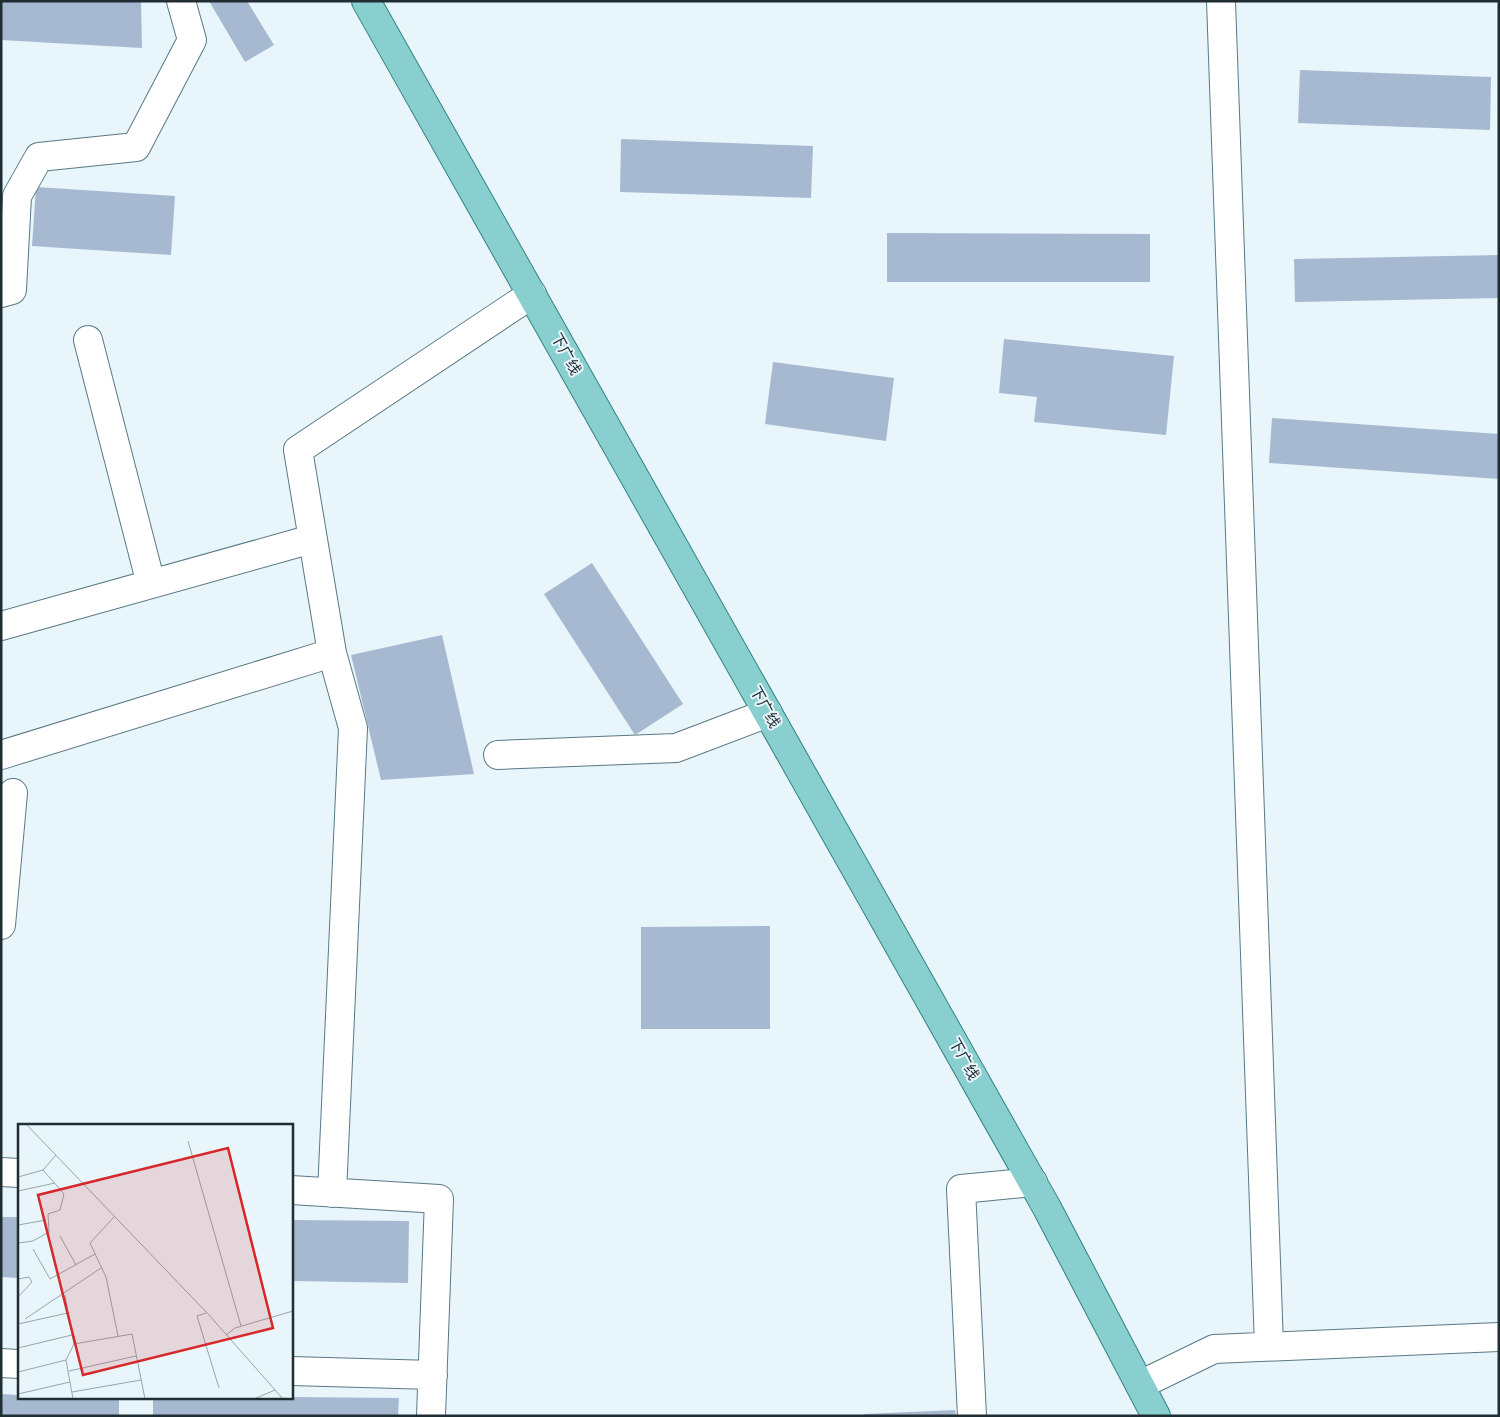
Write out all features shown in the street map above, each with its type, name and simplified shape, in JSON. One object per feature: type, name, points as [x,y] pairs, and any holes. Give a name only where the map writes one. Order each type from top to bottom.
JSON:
[{"type":"main road","name":"下广线","points":[[366,1],[1033,1182],[1156,1416]]},
{"type":"street","points":[[1,293],[12,290],[9,195],[38,157],[136,147],[192,40],[181,1]]},
{"type":"street","points":[[1222,1],[1269,1346]]},
{"type":"street","points":[[332,1193],[352,728],[332,653],[298,450],[532,294]]},
{"type":"street","points":[[88,340],[152,584]]},
{"type":"street","points":[[1,626],[312,539]]},
{"type":"street","points":[[1,755],[332,653]]},
{"type":"street","points":[[498,754],[676,748],[768,712]]},
{"type":"street","points":[[1,925],[13,793]]},
{"type":"street","points":[[1,1172],[18,1173]]},
{"type":"street","points":[[972,1416],[961,1189],[1033,1182]]},
{"type":"street","points":[[292,1190],[439,1199],[431,1416]]},
{"type":"street","points":[[1140,1385],[1214,1349],[1499,1336]]},
{"type":"street","points":[[1,1363],[18,1364]]},
{"type":"street","points":[[292,1371],[433,1375]]},
{"type":"building","points":[[1,1],[141,1],[142,48],[1,40]]},
{"type":"building","points":[[209,1],[247,1],[274,45],[245,62]]},
{"type":"building","points":[[1300,70],[1491,77],[1490,130],[1298,123]]},
{"type":"building","points":[[621,139],[813,146],[811,198],[620,192]]},
{"type":"building","points":[[36,187],[175,196],[171,255],[32,246]]},
{"type":"building","points":[[887,233],[1150,234],[1150,282],[887,282]]},
{"type":"building","points":[[1499,255],[1499,298],[1295,302],[1294,259]]},
{"type":"building","points":[[1004,339],[1174,356],[1166,435],[1034,422],[1037,397],[999,393]]},
{"type":"building","points":[[773,362],[894,378],[886,441],[765,424]]},
{"type":"building","points":[[1272,418],[1499,434],[1499,479],[1269,463]]},
{"type":"building","points":[[592,563],[683,704],[635,735],[544,594]]},
{"type":"building","points":[[442,635],[474,774],[381,780],[351,655]]},
{"type":"building","points":[[770,926],[770,1029],[641,1029],[641,927]]},
{"type":"building","points":[[1,1217],[18,1217],[18,1278],[1,1277]]},
{"type":"building","points":[[292,1220],[409,1221],[408,1283],[292,1281]]},
{"type":"building","points":[[1,1394],[18,1395],[18,1400],[119,1400],[119,1416],[1,1416]]},
{"type":"building","points":[[292,1397],[399,1398],[398,1416],[153,1416],[153,1400],[292,1400]]},
{"type":"building","points":[[955,1410],[956,1416],[864,1416],[864,1414]]}]
